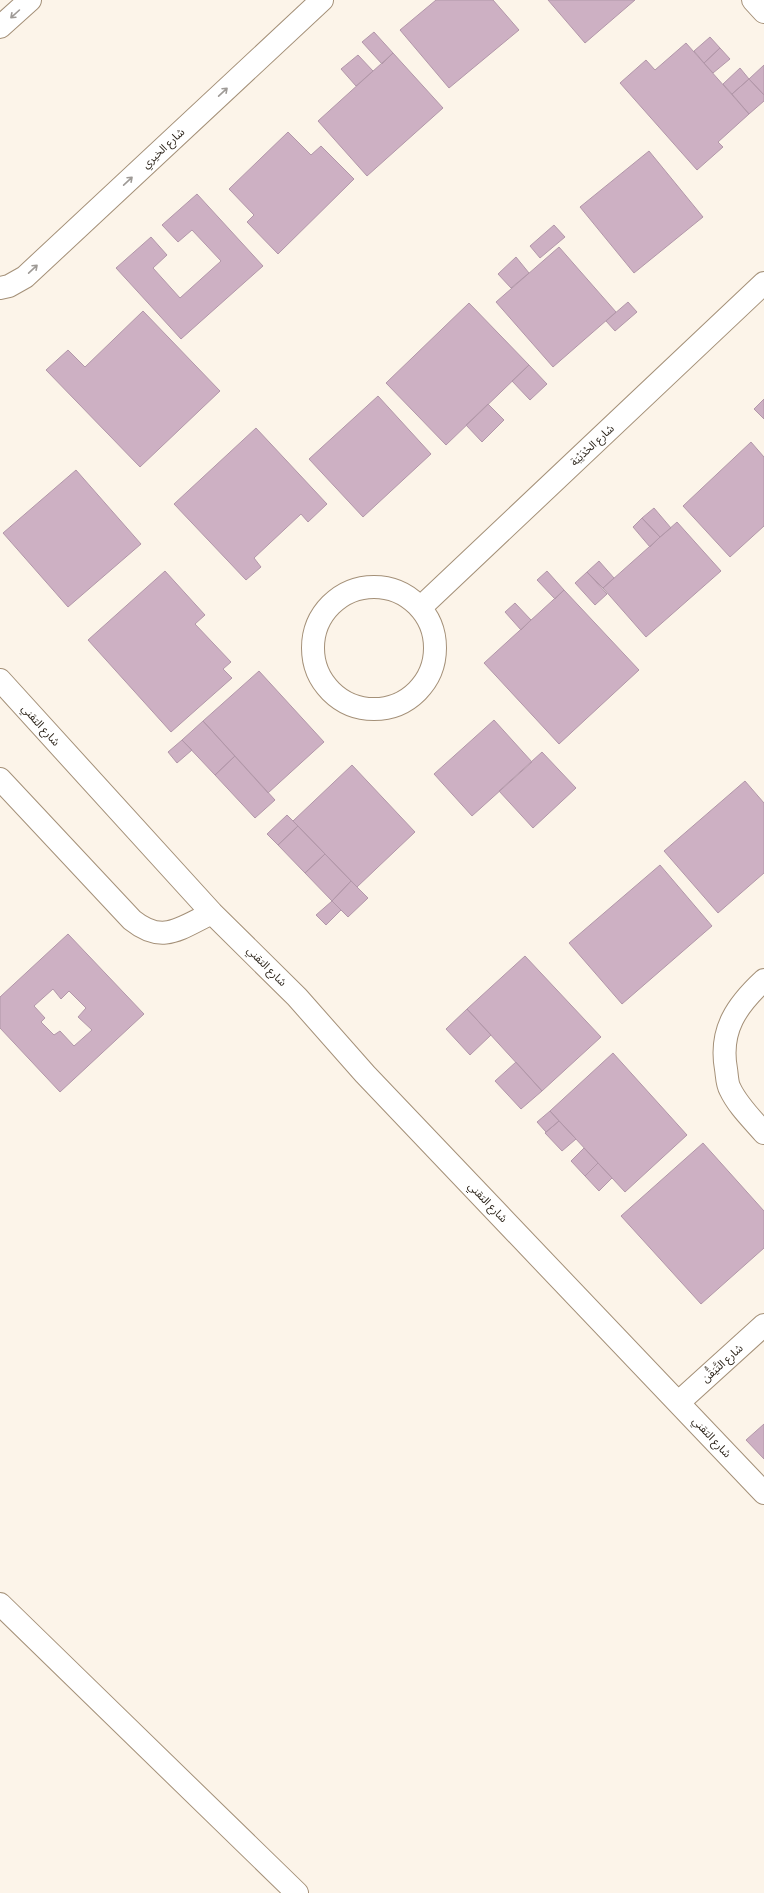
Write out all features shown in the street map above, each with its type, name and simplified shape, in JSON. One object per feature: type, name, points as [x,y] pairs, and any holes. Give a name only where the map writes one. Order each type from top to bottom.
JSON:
[{"type":"street","points":[[0,27],[30,0]]},
{"type":"street","name":"شارع الخيري","points":[[0,288],[9,286],[25,277],[322,0]]},
{"type":"street","points":[[753,0],[764,12]]},
{"type":"street","name":"شارع الحْدَيْبَة","points":[[420,608],[764,283]]},
{"type":"street","points":[[375,587],[400,592],[420,608],[433,630],[436,656],[428,680],[410,698],[387,709],[361,708],[337,698],[320,679],[312,654],[315,629],[328,607],[350,592],[375,587]]},
{"type":"street","name":"شارع التقني","points":[[0,680],[212,913],[297,997],[365,1074],[764,1493]]},
{"type":"street","points":[[0,779],[132,920],[144,930],[154,934],[171,932],[212,913]]},
{"type":"street","points":[[764,980],[750,993],[733,1016],[725,1039],[724,1062],[729,1088],[740,1106],[764,1133]]},
{"type":"street","name":"شارع التَّيَقُّن","points":[[679,1402],[764,1325]]},
{"type":"street","points":[[0,1604],[297,1893]]},
{"type":"building","points":[[436,0],[493,0],[519,30],[449,88],[400,30]]},
{"type":"building","points":[[548,0],[635,0],[585,43]]},
{"type":"building","points":[[374,32],[393,53],[382,64],[362,42]]},
{"type":"building","points":[[710,37],[720,48],[704,63],[694,51]]},
{"type":"building","points":[[686,43],[749,114],[718,142],[723,147],[697,170],[620,83],[646,60],[655,70]]},
{"type":"building","points":[[720,48],[730,59],[713,73],[704,63]]},
{"type":"building","points":[[393,53],[443,108],[367,176],[318,121]]},
{"type":"building","points":[[358,55],[373,71],[356,86],[341,69]]},
{"type":"building","points":[[764,65],[764,95],[749,79]]},
{"type":"building","points":[[740,68],[749,79],[732,94],[723,84]]},
{"type":"building","points":[[749,79],[764,95],[764,101],[749,114],[732,94]]},
{"type":"building","points":[[288,132],[311,155],[321,146],[354,179],[278,254],[247,222],[254,215],[229,189]]},
{"type":"building","points":[[649,151],[703,217],[634,273],[580,207]]},
{"type":"building","points":[[197,194],[263,266],[181,339],[116,268],[151,237],[167,255],[153,268],[180,298],[221,261],[192,230],[178,242],[162,225]]},
{"type":"building","points":[[554,225],[565,237],[540,258],[530,246]]},
{"type":"building","points":[[559,247],[616,312],[553,367],[496,302]]},
{"type":"building","points":[[516,257],[529,273],[511,288],[498,274]]},
{"type":"building","points":[[628,302],[637,312],[615,331],[606,321]]},
{"type":"building","points":[[469,303],[529,365],[446,445],[386,383]]},
{"type":"building","points":[[143,311],[220,391],[140,467],[46,370],[68,350],[85,367]]},
{"type":"building","points":[[529,365],[547,384],[530,400],[512,381]]},
{"type":"building","points":[[378,396],[431,454],[363,517],[309,459]]},
{"type":"building","points":[[764,399],[764,419],[754,409]]},
{"type":"building","points":[[488,404],[504,420],[482,442],[466,425]]},
{"type":"building","points":[[256,428],[327,504],[308,522],[301,514],[254,558],[261,567],[246,580],[174,504]]},
{"type":"building","points":[[751,442],[764,457],[764,526],[730,557],[683,506]]},
{"type":"building","points":[[76,470],[141,544],[68,607],[3,533]]},
{"type":"building","points":[[654,508],[671,528],[660,537],[642,518]]},
{"type":"building","points":[[642,518],[660,537],[650,547],[633,527]]},
{"type":"building","points":[[677,522],[721,571],[646,637],[603,588]]},
{"type":"building","points":[[599,561],[614,578],[603,588],[587,572]]},
{"type":"building","points":[[165,571],[205,615],[195,624],[231,662],[223,669],[232,678],[171,732],[88,640]]},
{"type":"building","points":[[547,571],[564,590],[555,599],[537,580]]},
{"type":"building","points":[[587,572],[607,594],[595,605],[575,583]]},
{"type":"building","points":[[564,590],[639,670],[559,744],[484,663]]},
{"type":"building","points":[[515,603],[531,620],[521,630],[505,612]]},
{"type":"building","points":[[259,671],[324,742],[268,793],[203,721]]},
{"type":"building","points":[[494,720],[532,762],[472,816],[434,774]]},
{"type":"building","points":[[203,721],[235,756],[215,775],[182,740]]},
{"type":"building","points":[[182,740],[192,750],[177,763],[168,752]]},
{"type":"building","points":[[542,752],[576,788],[533,828],[499,791]]},
{"type":"building","points":[[235,756],[275,800],[255,818],[215,775]]},
{"type":"building","points":[[352,765],[415,832],[357,887],[293,821]]},
{"type":"building","points":[[745,781],[764,803],[764,873],[718,913],[664,851]]},
{"type":"building","points":[[287,815],[298,826],[278,845],[267,834]]},
{"type":"building","points":[[298,826],[325,854],[305,873],[278,845]]},
{"type":"building","points":[[325,854],[351,881],[332,901],[305,873]]},
{"type":"building","points":[[660,865],[712,926],[622,1004],[569,943]]},
{"type":"building","points":[[351,881],[368,898],[348,917],[332,901]]},
{"type":"building","points":[[332,901],[341,910],[326,925],[316,915]]},
{"type":"building","points":[[68,934],[144,1014],[60,1092],[0,1028],[0,997]],"holes":[[[53,989],[61,999],[69,991],[86,1008],[78,1017],[92,1030],[74,1046],[60,1031],[54,1035],[41,1022],[45,1018],[34,1006]]]},
{"type":"building","points":[[525,956],[601,1037],[542,1091],[467,1009]]},
{"type":"building","points":[[467,1009],[491,1035],[470,1055],[446,1029]]},
{"type":"building","points":[[613,1053],[687,1135],[625,1192],[550,1111]]},
{"type":"building","points":[[516,1062],[542,1091],[521,1109],[495,1081]]},
{"type":"building","points":[[550,1111],[559,1121],[546,1132],[537,1122]]},
{"type":"building","points":[[559,1121],[576,1139],[562,1151],[545,1133]]},
{"type":"building","points":[[703,1143],[764,1211],[764,1248],[701,1304],[621,1216]]},
{"type":"building","points":[[584,1148],[598,1163],[585,1176],[571,1161]]},
{"type":"building","points":[[598,1163],[612,1178],[599,1191],[585,1176]]},
{"type":"building","points":[[764,1424],[764,1459],[746,1440]]}]
